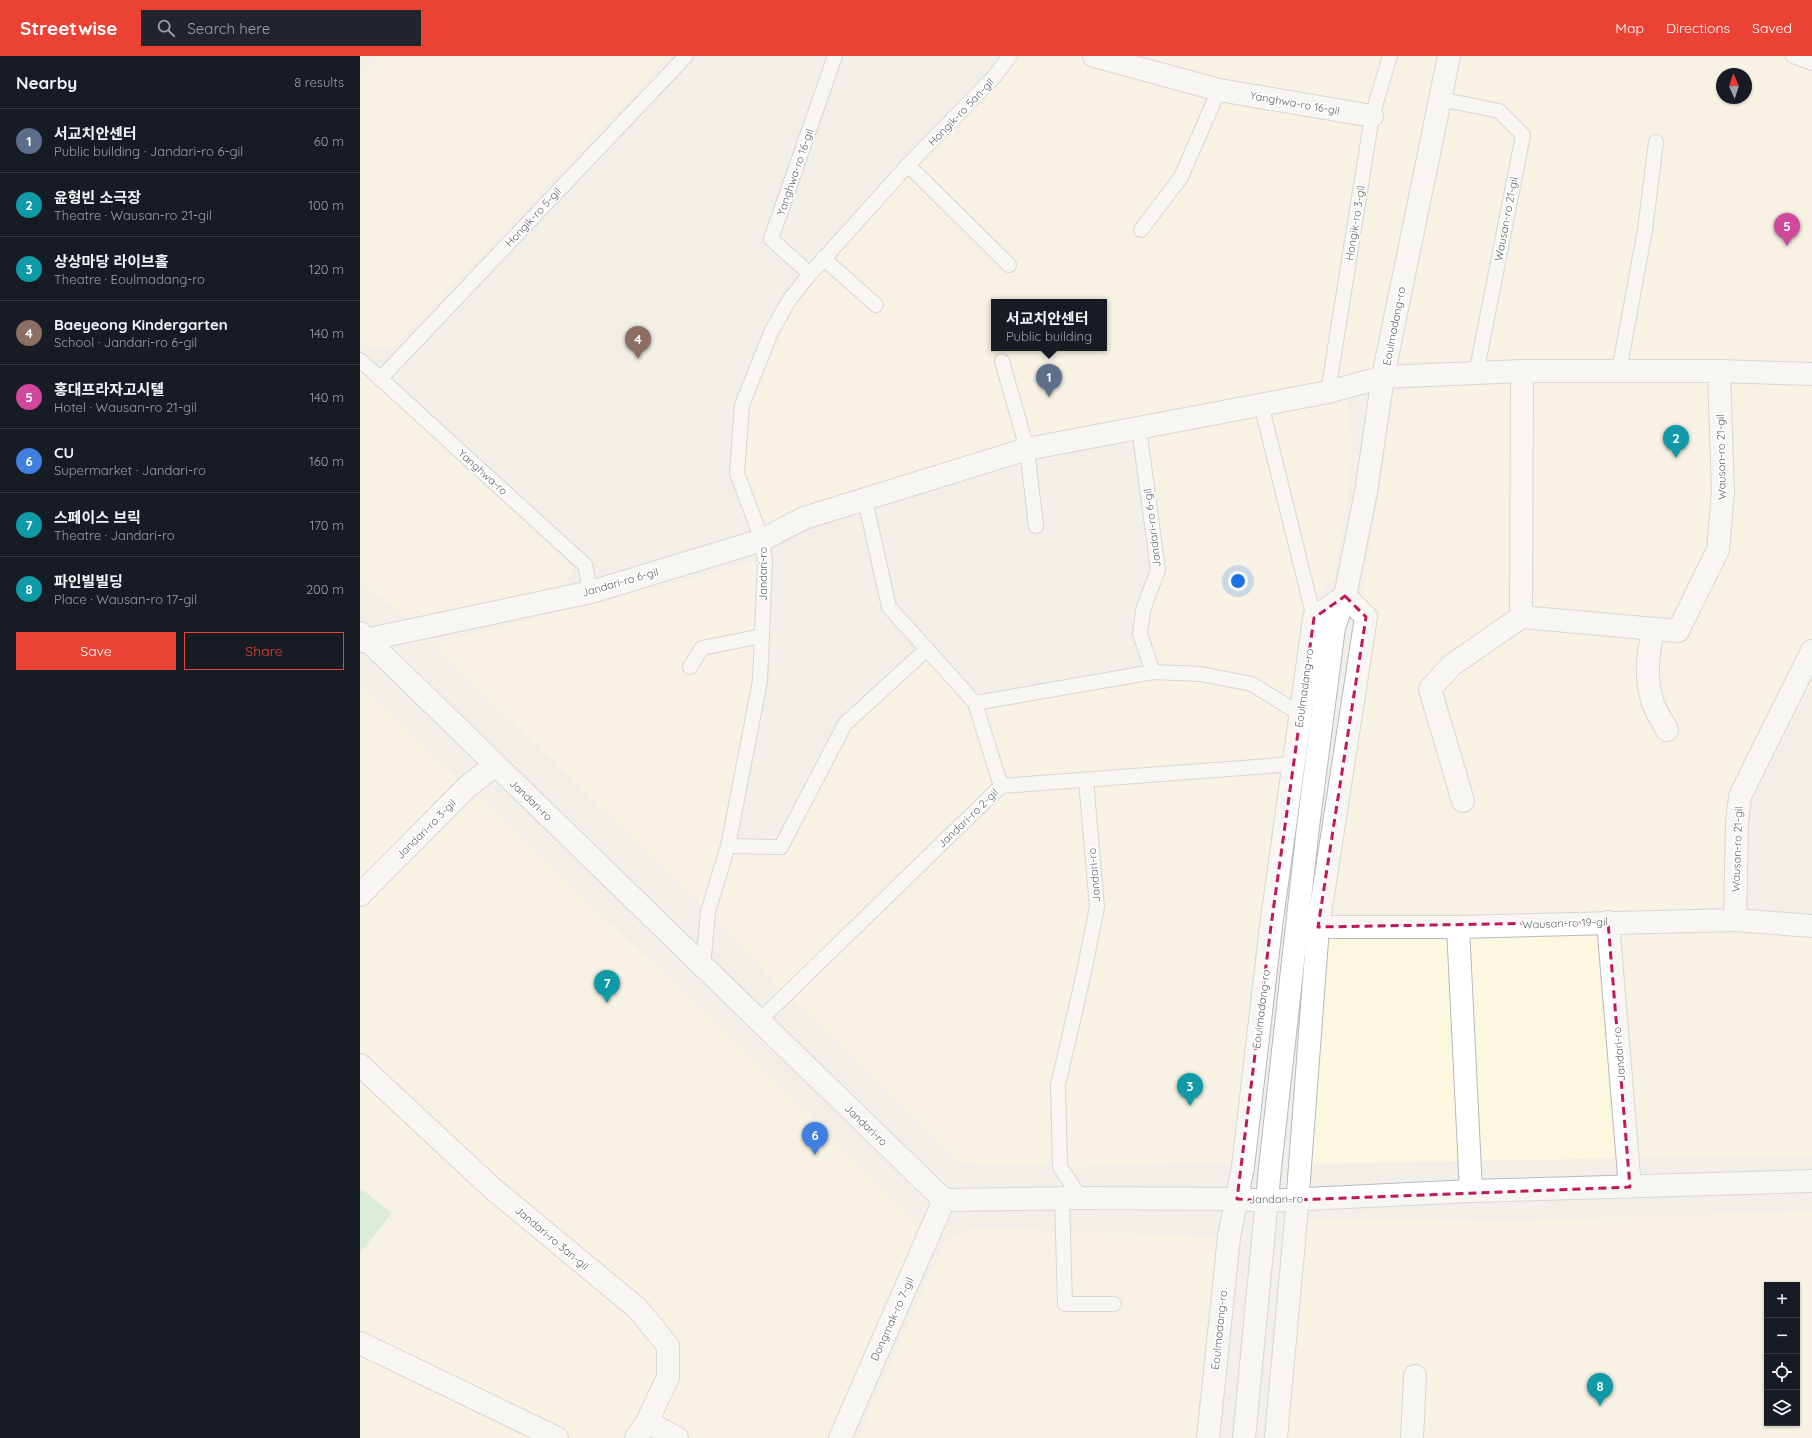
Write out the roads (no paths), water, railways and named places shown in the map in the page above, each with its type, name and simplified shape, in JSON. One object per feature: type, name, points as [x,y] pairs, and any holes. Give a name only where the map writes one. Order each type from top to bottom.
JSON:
[{"type":"street","name":"Yanghwa-ro 16-gil","points":[[1094,56],[1219,90],[1372,116]]},
{"type":"street","name":"Eoulmadang-ro","points":[[1244,1438],[1267,1201],[1308,827],[1334,627],[1345,596],[1366,492],[1384,377],[1449,56]]},
{"type":"street","points":[[1384,377],[1522,371],[1619,370],[1812,374]]},
{"type":"street","points":[[1462,800],[1430,689],[1452,665],[1521,616],[1522,371]]},
{"type":"street","name":"Wausan-ro 21-gil","points":[[1521,616],[1678,631],[1718,550],[1723,492],[1719,371]]},
{"type":"street","name":"Jandari-ro 6-gil","points":[[362,638],[591,592],[762,540],[804,518],[1027,449],[1328,392],[1384,377]]},
{"type":"street","points":[[1276,1438],[1318,927],[1366,617],[1345,596],[1314,618]]},
{"type":"street","name":"Eoulmadang-ro","points":[[1208,1438],[1229,1237],[1238,1199],[1243,1167],[1270,926],[1314,618]]},
{"type":"street","points":[[1654,628],[1648,650],[1647,672],[1653,703],[1667,730]]},
{"type":"street","name":"Jandari-ro","points":[[362,638],[944,1200],[1238,1199],[1267,1201],[1471,1192],[1812,1181]]},
{"type":"street","name":"Wausan-ro 21-gil","points":[[1735,920],[1737,824],[1740,796],[1812,651]]},
{"type":"street","name":"Jandari-ro 3-gil","points":[[360,895],[467,787],[495,765]]},
{"type":"street","name":"Wausan-ro 19-gil","points":[[1318,927],[1458,927],[1608,922],[1735,920],[1812,926]]},
{"type":"street","name":"Jandari-ro","points":[[1608,922],[1630,1187]]},
{"type":"street","points":[[1458,927],[1471,1192]]},
{"type":"street","name":"Jandari-ro 3an-gil","points":[[360,1065],[492,1188],[638,1309],[668,1346],[668,1377],[642,1430]]},
{"type":"street","name":"Dongmak-ro 7-gil","points":[[840,1438],[944,1200]]},
{"type":"street","points":[[360,1343],[557,1438]]},
{"type":"street","points":[[1412,1438],[1415,1376]]},
{"type":"street","points":[[642,1430],[677,1438]]},
{"type":"lane","name":"Hongik-ro 5-gil","points":[[380,379],[686,56]]},
{"type":"lane","name":"Yanghwa-ro 16-gil","points":[[810,274],[771,239],[835,56]]},
{"type":"lane","name":"Hongik-ro 5an-gil","points":[[762,540],[738,473],[742,405],[772,330],[790,300],[823,258],[908,165],[994,77],[1010,56]]},
{"type":"lane","name":"Hongik-ro 3-gil","points":[[1328,392],[1372,116],[1390,56]]},
{"type":"lane","points":[[1793,56],[1812,63]]},
{"type":"lane","points":[[1141,230],[1181,177],[1219,90]]},
{"type":"lane","name":"Wausan-ro 21-gil","points":[[1440,98],[1499,111],[1523,135],[1476,374]]},
{"type":"lane","points":[[1619,370],[1645,230],[1656,142]]},
{"type":"lane","points":[[908,165],[1009,265]]},
{"type":"lane","points":[[823,258],[876,306]]},
{"type":"lane","name":"Yanghwa-ro","points":[[360,360],[585,565],[591,592]]},
{"type":"lane","points":[[1002,361],[1027,449],[1036,526]]},
{"type":"lane","points":[[1261,404],[1314,618]]},
{"type":"lane","name":"Jandari-ro 6-gil","points":[[1139,428],[1158,570],[1143,610],[1140,634],[1153,672]]},
{"type":"lane","points":[[865,500],[889,607],[975,703],[1001,786]]},
{"type":"lane","name":"Jandari-ro","points":[[703,967],[708,912],[728,846],[760,681],[765,561],[762,540]]},
{"type":"lane","points":[[690,667],[702,648],[762,636]]},
{"type":"lane","points":[[728,846],[780,847],[845,724],[927,649]]},
{"type":"lane","points":[[975,703],[1153,672],[1201,674],[1252,684],[1300,714]]},
{"type":"lane","name":"Jandari-ro 2-gil","points":[[759,1021],[1001,786],[1294,764]]},
{"type":"lane","name":"Jandari-ro","points":[[1072,1199],[1060,1167],[1058,1085],[1083,977],[1097,907],[1086,780]]},
{"type":"lane","points":[[1072,1199],[1065,1304],[1114,1304]]},
{"type":"place","name":"홍대프라자고시텔","points":[[1787,246]]},
{"type":"place","name":"Baeyeong Kindergarten","points":[[638,359]]},
{"type":"place","name":"서교치안센터","points":[[1049,397]]},
{"type":"place","name":"윤형빈 소극장","points":[[1676,458]]},
{"type":"place","name":"스페이스 브릭","points":[[607,1003]]},
{"type":"place","name":"상상마당 라이브홀","points":[[1190,1106]]},
{"type":"place","name":"CU","points":[[815,1155]]},
{"type":"place","name":"파인빌빌딩","points":[[1600,1406]]}]
